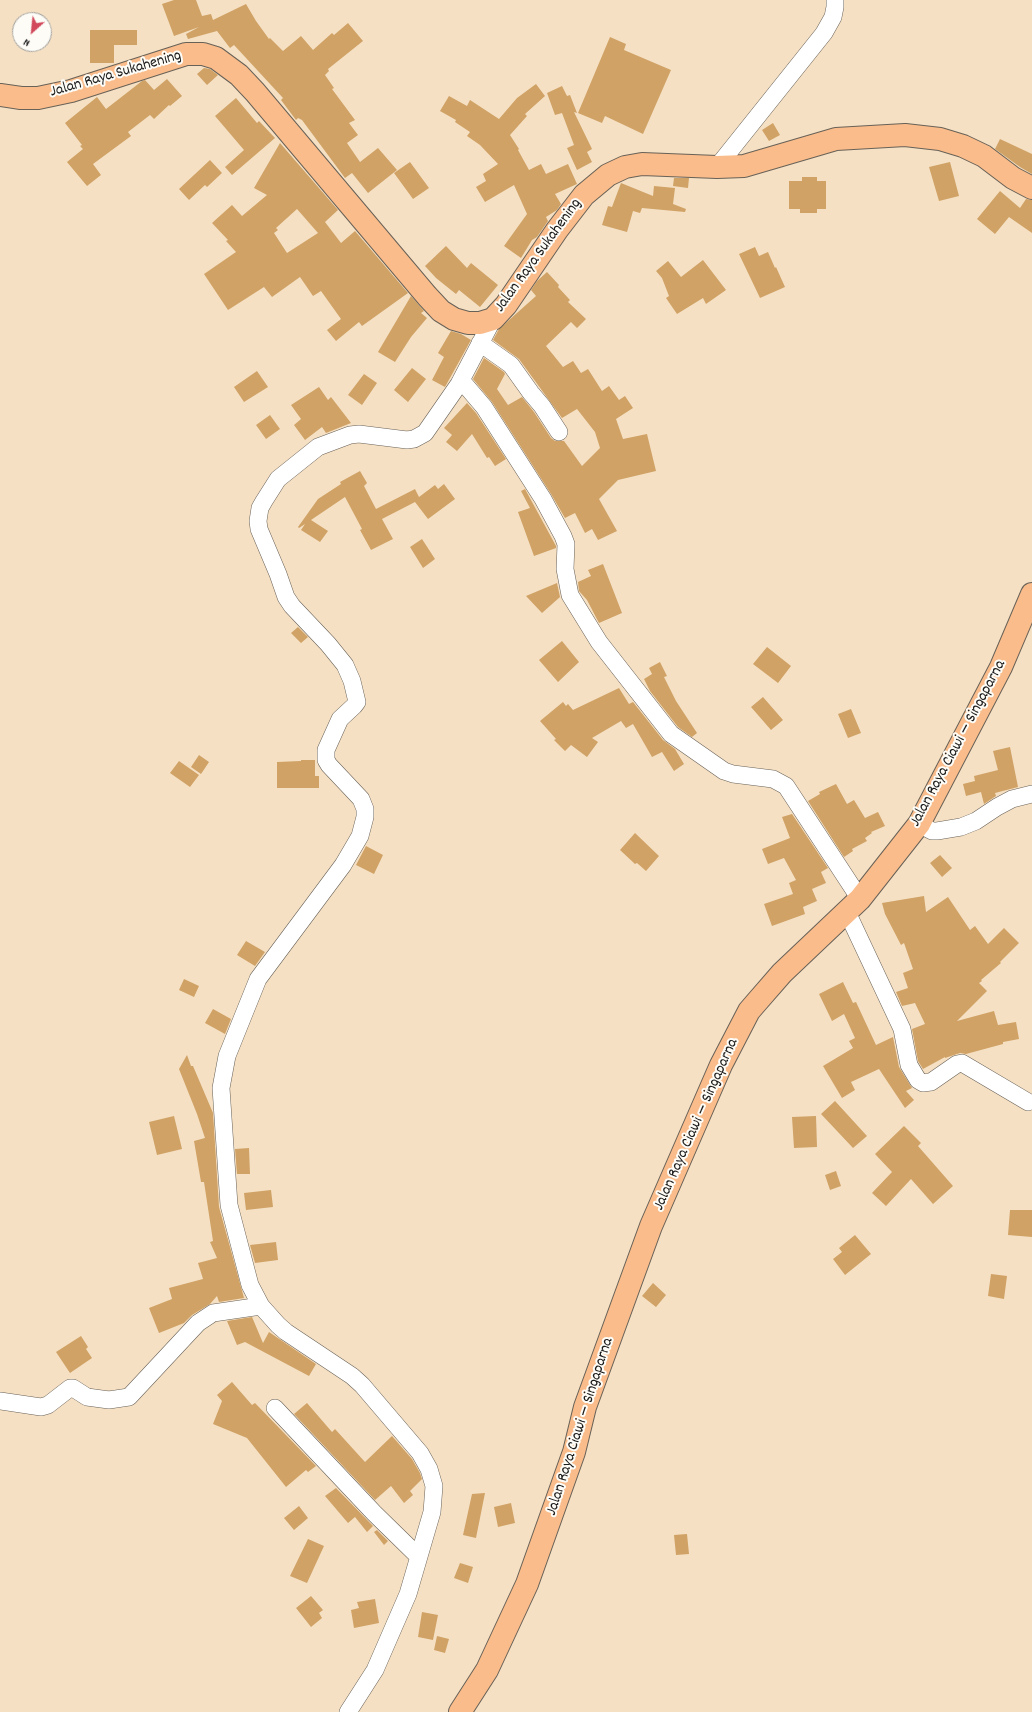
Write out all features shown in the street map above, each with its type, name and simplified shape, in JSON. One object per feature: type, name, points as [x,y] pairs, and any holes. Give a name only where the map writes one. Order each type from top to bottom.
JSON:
[{"type":"main road","name":"Jalan Raya Sukahening","points":[[0,95],[21,98],[38,98],[71,91],[186,54],[203,54],[216,58],[239,74],[441,311],[454,319],[468,323],[480,323],[492,319],[506,305],[557,230],[584,195],[608,175],[625,167],[642,164],[717,167],[744,166],[836,140],[875,136],[924,136],[952,142],[976,151],[1013,178],[1032,188]]},
{"type":"main road","name":"Jalan Raya Ciawi — Singaparna","points":[[460,1712],[487,1670],[527,1584],[574,1452],[585,1407],[651,1226],[721,1066],[750,1012],[782,973],[854,906],[919,824],[1001,667],[1032,594]]},
{"type":"street","points":[[717,167],[824,33],[833,17],[836,7],[834,0]]},
{"type":"street","points":[[348,1712],[375,1670],[408,1594],[432,1512],[434,1486],[430,1469],[420,1453],[362,1385],[352,1376],[286,1332],[260,1306],[250,1285],[229,1205],[222,1103],[222,1075],[227,1056],[258,979],[343,865],[360,836],[365,817],[365,810],[361,799],[326,760],[326,750],[340,719],[357,702],[352,681],[345,665],[328,644],[292,606],[286,597],[259,529],[258,521],[260,508],[278,479],[318,447],[350,435],[369,434],[407,440],[420,437],[425,433],[461,380],[492,319]]},
{"type":"street","points":[[480,343],[512,365],[530,393],[542,406],[559,432]]},
{"type":"street","points":[[461,380],[484,407],[543,499],[563,536],[566,544],[565,569],[570,595],[604,648],[671,734],[724,771],[733,774],[773,779],[786,786],[854,906],[902,1029],[909,1064],[918,1080],[923,1083],[931,1082],[958,1064],[962,1063],[1028,1102]]},
{"type":"street","points":[[919,824],[932,831],[961,827],[976,822],[997,806],[1012,799],[1032,794]]},
{"type":"street","points":[[0,1401],[41,1406],[53,1402],[70,1388],[73,1388],[87,1397],[109,1400],[129,1397],[198,1323],[213,1313],[260,1306]]},
{"type":"street","points":[[275,1408],[374,1513],[418,1556]]},
{"type":"building","points":[[174,0],[196,0],[202,16],[211,14],[213,20],[246,4],[269,39],[270,38],[283,51],[301,36],[313,50],[332,33],[334,35],[348,23],[363,41],[328,69],[329,71],[325,75],[334,88],[332,89],[355,120],[349,123],[358,135],[347,143],[360,162],[378,148],[397,170],[368,193],[352,173],[345,178],[302,120],[298,118],[296,120],[281,100],[283,98],[234,45],[230,48],[217,31],[188,39],[186,34],[199,27],[174,36],[162,4]]},
{"type":"building","points":[[90,30],[137,30],[137,45],[114,45],[114,63],[90,63]]},
{"type":"building","points":[[610,37],[626,44],[624,50],[671,70],[643,134],[605,116],[602,123],[578,113]]},
{"type":"building","points":[[204,68],[210,69],[218,75],[207,85],[197,74]]},
{"type":"building","points":[[167,79],[182,96],[170,106],[169,105],[154,119],[150,115],[128,132],[131,136],[93,164],[101,175],[87,186],[67,162],[83,149],[80,146],[82,145],[65,123],[97,97],[106,109],[142,81],[145,80],[154,90]]},
{"type":"building","points":[[536,84],[545,96],[525,114],[527,116],[510,135],[519,149],[518,150],[529,170],[541,164],[546,174],[568,164],[577,184],[555,194],[561,204],[557,210],[546,217],[548,221],[537,237],[532,240],[521,258],[504,246],[527,214],[514,185],[485,202],[476,187],[486,181],[483,174],[498,164],[480,145],[467,136],[470,132],[455,122],[456,120],[440,111],[449,96],[467,106],[470,100],[499,119],[517,98]]},
{"type":"building","points":[[562,86],[567,96],[570,95],[577,113],[574,112],[592,149],[587,152],[592,162],[577,170],[567,148],[574,145],[562,113],[555,115],[547,93]]},
{"type":"building","points":[[236,98],[257,123],[259,121],[275,138],[232,175],[225,167],[244,150],[215,116]]},
{"type":"building","points":[[773,123],[780,135],[769,141],[762,130]]},
{"type":"building","points":[[1000,139],[1032,154],[1032,174],[995,149]]},
{"type":"building","points":[[280,143],[338,210],[325,222],[341,243],[355,231],[408,293],[362,326],[359,322],[336,341],[327,330],[341,319],[321,291],[313,296],[300,277],[272,297],[264,287],[228,310],[204,274],[236,252],[226,241],[228,240],[212,223],[232,205],[242,216],[267,195],[254,188]],"holes":[[[297,209],[318,233],[287,253],[274,233],[278,230],[276,228]]]},
{"type":"building","points":[[210,160],[222,173],[207,187],[205,185],[189,200],[179,189]]},
{"type":"building","points":[[410,162],[429,188],[413,199],[394,173]]},
{"type":"building","points":[[950,162],[959,196],[939,201],[929,167]]},
{"type":"building","points":[[802,177],[817,177],[817,181],[826,181],[826,209],[817,209],[817,213],[800,213],[800,209],[789,209],[789,181],[802,181]]},
{"type":"building","points":[[674,178],[689,178],[688,188],[673,186]]},
{"type":"building","points":[[621,183],[653,196],[654,186],[675,188],[673,204],[686,209],[685,212],[642,208],[640,213],[633,211],[627,232],[602,225],[608,206],[612,207]]},
{"type":"building","points":[[1000,191],[1020,208],[1026,199],[1032,200],[1032,233],[1009,217],[995,234],[977,219]]},
{"type":"building","points":[[446,246],[467,268],[471,263],[498,285],[480,307],[459,290],[456,294],[436,278],[425,266]]},
{"type":"building","points":[[755,247],[759,256],[768,252],[785,287],[760,298],[739,254]]},
{"type":"building","points":[[703,260],[726,290],[706,304],[703,298],[677,314],[666,298],[669,296],[662,278],[656,271],[668,261],[681,277]]},
{"type":"building","points":[[547,272],[570,300],[568,302],[586,319],[577,328],[571,322],[546,346],[563,367],[573,361],[581,373],[588,369],[602,391],[609,386],[619,400],[625,396],[633,408],[616,419],[623,439],[647,434],[656,471],[618,480],[599,499],[617,531],[598,540],[592,529],[585,533],[575,513],[565,518],[492,402],[473,379],[484,358],[504,372],[505,374],[497,389],[508,405],[522,397],[551,438],[555,441],[564,441],[582,466],[600,448],[595,432],[577,409],[562,418],[519,359],[493,340],[499,329],[536,296],[531,290],[537,281]]},
{"type":"building","points":[[411,296],[424,311],[421,313],[427,318],[411,337],[395,362],[378,352]]},
{"type":"building","points":[[451,331],[461,334],[471,340],[445,387],[432,380],[444,357],[438,353]]},
{"type":"building","points":[[412,368],[426,379],[408,402],[394,390]]},
{"type":"building","points":[[257,371],[268,387],[244,402],[234,387]]},
{"type":"building","points":[[364,374],[377,383],[362,405],[348,395]]},
{"type":"building","points":[[319,387],[328,400],[331,397],[351,423],[326,433],[322,427],[305,440],[294,425],[301,419],[291,405]]},
{"type":"building","points":[[467,403],[476,413],[506,459],[495,466],[489,457],[487,458],[472,434],[457,451],[446,442],[452,435],[444,428]]},
{"type":"building","points":[[270,415],[280,429],[266,439],[256,425]]},
{"type":"building","points":[[360,471],[367,483],[364,486],[376,509],[415,489],[419,497],[435,485],[438,489],[444,484],[455,499],[428,519],[415,502],[382,519],[393,539],[371,550],[345,497],[311,520],[328,531],[320,542],[301,530],[305,524],[299,528],[298,527],[318,499],[341,484],[340,482]]},
{"type":"building","points":[[525,489],[556,546],[556,548],[534,556],[518,512],[530,508],[521,491]]},
{"type":"building","points":[[422,539],[435,559],[423,568],[410,547]]},
{"type":"building","points":[[603,564],[622,613],[599,623],[587,600],[579,591],[578,582],[591,576],[588,570]]},
{"type":"building","points":[[557,583],[560,597],[542,613],[526,596]]},
{"type":"building","points":[[298,627],[308,637],[301,643],[291,633]]},
{"type":"building","points":[[562,641],[579,662],[558,682],[539,660]]},
{"type":"building","points":[[767,647],[791,666],[778,683],[753,664]]},
{"type":"building","points":[[660,662],[667,676],[664,677],[676,701],[697,733],[692,737],[678,727],[650,691],[644,679],[652,674],[649,668]]},
{"type":"building","points":[[619,688],[629,704],[633,702],[663,740],[675,749],[684,764],[674,771],[662,752],[652,757],[633,724],[626,728],[621,721],[592,738],[598,742],[587,757],[571,745],[565,751],[554,740],[556,739],[540,721],[563,702],[566,706],[568,704],[573,710]]},
{"type":"building","points":[[763,697],[783,720],[771,730],[751,707]]},
{"type":"building","points":[[851,709],[861,733],[848,738],[838,714]]},
{"type":"building","points":[[1010,747],[1018,787],[995,793],[996,796],[984,804],[981,792],[966,796],[963,784],[975,781],[974,776],[998,770],[993,751]]},
{"type":"building","points":[[199,755],[209,762],[201,774],[191,767]]},
{"type":"building","points":[[315,760],[315,776],[319,776],[319,788],[277,788],[277,762]]},
{"type":"building","points":[[179,761],[199,775],[190,787],[170,773]]},
{"type":"building","points":[[836,784],[847,804],[854,800],[865,818],[878,812],[885,826],[871,832],[872,833],[865,838],[867,841],[852,849],[853,851],[844,857],[808,801],[820,794],[819,792]]},
{"type":"building","points":[[792,814],[828,868],[821,872],[826,883],[812,889],[817,901],[803,907],[805,914],[772,926],[764,904],[793,894],[789,883],[796,880],[784,858],[768,864],[762,849],[790,838],[782,817]]},
{"type":"building","points":[[635,833],[659,856],[646,871],[637,863],[635,864],[620,850]]},
{"type":"building","points":[[366,846],[383,855],[374,874],[356,865]]},
{"type":"building","points":[[940,855],[952,868],[942,877],[930,863]]},
{"type":"building","points":[[924,896],[926,912],[948,897],[970,930],[975,926],[988,944],[1004,928],[1019,943],[1000,962],[1001,963],[981,980],[982,981],[979,983],[987,991],[957,1021],[994,1011],[998,1025],[1016,1022],[1019,1039],[1003,1042],[1003,1044],[966,1054],[960,1053],[945,1057],[923,1069],[918,1061],[912,1029],[925,1024],[915,1003],[902,1006],[896,992],[908,988],[903,973],[913,969],[904,943],[901,945],[885,914],[882,903]]},
{"type":"building","points":[[246,941],[265,952],[255,966],[237,955]]},
{"type":"building","points":[[184,979],[199,986],[194,997],[179,990]]},
{"type":"building","points":[[843,982],[853,1003],[856,1002],[876,1045],[893,1037],[899,1067],[912,1088],[906,1091],[914,1100],[905,1108],[879,1069],[851,1082],[855,1090],[842,1098],[823,1066],[853,1048],[849,1041],[855,1038],[844,1014],[832,1021],[819,994]]},
{"type":"building","points":[[213,1009],[231,1019],[225,1034],[205,1023]]},
{"type":"building","points":[[187,1055],[213,1113],[219,1207],[244,1298],[219,1302],[217,1296],[210,1304],[192,1315],[184,1323],[159,1333],[149,1308],[172,1299],[169,1288],[203,1279],[198,1263],[217,1258],[210,1242],[213,1241],[204,1182],[201,1182],[194,1141],[205,1138],[179,1069]]},
{"type":"building","points":[[835,1101],[867,1136],[853,1148],[821,1114]]},
{"type":"building","points":[[174,1116],[182,1149],[157,1155],[149,1122]]},
{"type":"building","points":[[816,1116],[817,1147],[794,1148],[792,1117]]},
{"type":"building","points":[[904,1126],[921,1143],[918,1146],[953,1186],[933,1204],[911,1179],[886,1206],[872,1193],[892,1172],[875,1154]]},
{"type":"building","points":[[249,1148],[250,1174],[237,1174],[235,1149]]},
{"type":"building","points":[[836,1171],[841,1186],[830,1190],[825,1175]]},
{"type":"building","points":[[271,1190],[273,1207],[246,1210],[244,1193]]},
{"type":"building","points":[[1010,1210],[1032,1210],[1032,1237],[1008,1235]]},
{"type":"building","points":[[855,1235],[871,1254],[845,1275],[833,1259],[842,1252],[839,1248]]},
{"type":"building","points":[[276,1242],[278,1260],[255,1263],[250,1245]]},
{"type":"building","points":[[991,1274],[1007,1276],[1004,1299],[988,1296]]},
{"type":"building","points":[[653,1283],[666,1295],[656,1307],[642,1296]]},
{"type":"building","points":[[252,1317],[263,1343],[269,1332],[316,1364],[309,1376],[245,1342],[237,1345],[227,1321]]},
{"type":"building","points":[[81,1336],[88,1347],[86,1349],[92,1358],[70,1373],[56,1352]]},
{"type":"building","points":[[232,1382],[252,1405],[255,1403],[316,1466],[308,1472],[306,1470],[286,1487],[247,1438],[213,1424],[222,1401],[217,1395]]},
{"type":"building","points":[[307,1403],[332,1432],[335,1429],[365,1462],[392,1436],[412,1459],[420,1473],[422,1479],[410,1491],[413,1495],[404,1503],[391,1486],[375,1500],[294,1414]]},
{"type":"building","points":[[336,1488],[373,1526],[367,1532],[355,1517],[348,1523],[325,1496]]},
{"type":"building","points":[[485,1493],[476,1538],[463,1535],[472,1494]]},
{"type":"building","points":[[511,1503],[515,1523],[498,1527],[494,1507]]},
{"type":"building","points":[[299,1506],[308,1518],[294,1530],[284,1518]]},
{"type":"building","points":[[377,1530],[388,1541],[384,1545],[374,1532]]},
{"type":"building","points":[[687,1534],[689,1554],[676,1555],[674,1535]]},
{"type":"building","points":[[308,1539],[324,1546],[307,1583],[290,1576]]},
{"type":"building","points":[[460,1563],[473,1567],[468,1583],[454,1578]]},
{"type":"building","points":[[311,1596],[323,1610],[319,1613],[322,1618],[311,1627],[296,1608]]},
{"type":"building","points":[[375,1599],[379,1623],[354,1628],[351,1610],[359,1608],[357,1602]]},
{"type":"building","points":[[422,1612],[438,1615],[433,1640],[418,1637]]},
{"type":"building","points":[[437,1636],[449,1639],[445,1653],[434,1650]]}]
